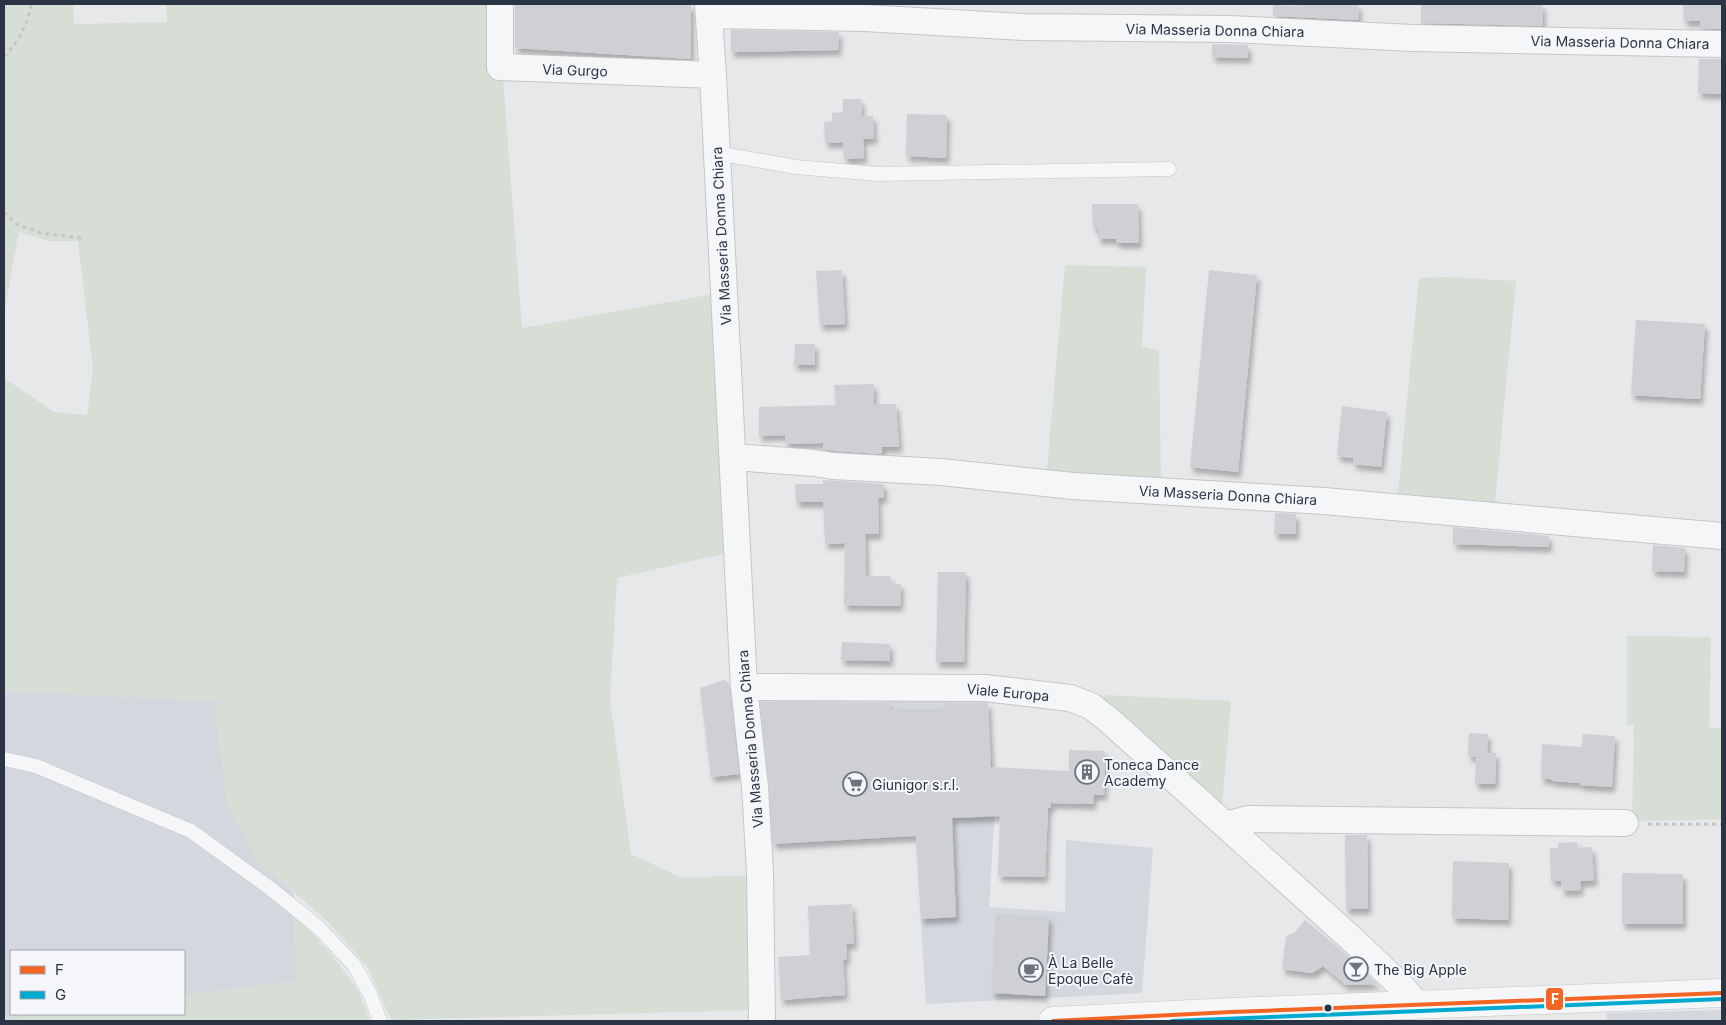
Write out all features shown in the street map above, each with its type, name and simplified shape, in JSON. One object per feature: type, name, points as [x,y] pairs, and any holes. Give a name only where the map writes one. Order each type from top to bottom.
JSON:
[{"type":"street","name":"Via Gurgo","points":[[500,4],[500,67],[713,75]]},
{"type":"street","name":"Via Masseria Donna Chiara","points":[[762,1021],[760,872],[756,796],[744,687],[708,9],[1023,27],[1230,29],[1413,38],[1722,44]]},
{"type":"street","name":"Via Masseria Donna Chiara","points":[[733,457],[833,466],[940,472],[1072,486],[1324,501],[1722,536]]},
{"type":"street","name":"Viale Europa","points":[[744,687],[986,688],[1070,698],[1090,706],[1110,721],[1361,948],[1418,1005]]},
{"type":"street","points":[[1226,825],[1248,819],[1625,823]]},
{"type":"street","points":[[1052,1021],[1722,992]]},
{"type":"lane","points":[[717,153],[796,167],[878,174],[1169,170]]},
{"type":"lane","points":[[4,759],[36,766],[191,831],[271,889],[318,927],[354,965],[370,994],[380,1021]]},
{"type":"path","points":[[4,57],[19,40],[30,12],[31,4]]},
{"type":"path","points":[[4,212],[16,224],[41,233],[82,238]]},
{"type":"path","points":[[1625,823],[1722,824]]},
{"type":"shaded area","points":[[4,4],[73,4],[74,24],[167,22],[166,4],[493,4],[503,78],[522,328],[720,293],[732,552],[617,578],[610,699],[631,854],[682,878],[753,875],[756,1010],[391,1020],[367,966],[327,921],[258,861],[227,804],[215,714],[219,701],[4,691],[4,378],[54,412],[87,415],[93,369],[78,241],[48,241],[19,232],[4,312]]},
{"type":"shaded area","points":[[1065,265],[1146,267],[1142,346],[1159,351],[1161,486],[1046,480]]},
{"type":"shaded area","points":[[1446,277],[1516,281],[1494,512],[1397,504],[1419,278]]},
{"type":"shaded area","points":[[1627,636],[1711,637],[1709,727],[1722,729],[1722,820],[1632,821],[1634,725],[1627,725]]},
{"type":"shaded area","points":[[4,691],[219,701],[258,861],[294,893],[297,981],[185,995],[185,950],[10,950],[10,1015],[34,1015],[4,1019]]},
{"type":"shaded area","points":[[752,695],[987,698],[995,806],[989,907],[1065,912],[1066,840],[1153,848],[1142,993],[926,1004],[916,837],[764,845]]},
{"type":"shaded area","points":[[1104,695],[1231,701],[1222,807],[1101,709]]},
{"type":"shaded area","points":[[295,915],[332,955],[358,990],[370,1021],[4,1021],[4,1019],[34,1015],[185,1015],[185,995],[297,981]]},
{"type":"shaded area","points":[[1722,1010],[1722,1021],[1607,1021],[1607,1013]]},
{"type":"building","points":[[515,4],[691,4],[691,59],[515,48]]},
{"type":"building","points":[[1297,4],[1358,4],[1359,20],[1273,16],[1273,5],[1298,6]]},
{"type":"building","points":[[1421,4],[1542,4],[1543,26],[1421,23]]},
{"type":"building","points":[[1683,4],[1722,4],[1722,29],[1700,29],[1700,21],[1684,21]]},
{"type":"building","points":[[731,30],[839,32],[838,50],[731,52]]},
{"type":"building","points":[[1212,44],[1248,45],[1248,58],[1212,57]]},
{"type":"building","points":[[1699,59],[1722,59],[1722,94],[1698,93]]},
{"type":"building","points":[[843,99],[861,99],[862,116],[873,116],[874,139],[863,139],[864,158],[844,159],[843,142],[825,143],[824,122],[832,121],[832,113],[843,112]]},
{"type":"building","points":[[907,114],[947,115],[946,158],[906,156]]},
{"type":"building","points":[[1092,204],[1138,204],[1139,243],[1117,243],[1116,239],[1098,239],[1098,228],[1093,228]]},
{"type":"building","points":[[842,270],[845,324],[820,325],[816,271]]},
{"type":"building","points":[[1209,270],[1257,275],[1238,472],[1190,467]]},
{"type":"building","points":[[1636,320],[1705,324],[1700,399],[1631,395]]},
{"type":"building","points":[[795,344],[815,344],[815,365],[794,365]]},
{"type":"building","points":[[874,384],[874,404],[896,404],[899,447],[882,447],[882,454],[835,451],[823,449],[823,443],[785,444],[785,435],[759,436],[759,407],[836,405],[834,385]]},
{"type":"building","points":[[1342,406],[1387,412],[1381,467],[1353,464],[1353,458],[1337,456]]},
{"type":"building","points":[[823,480],[884,484],[884,498],[878,498],[879,534],[865,534],[866,576],[890,576],[890,583],[901,584],[900,606],[844,605],[845,543],[825,544],[823,502],[796,502],[795,484],[823,484]]},
{"type":"building","points":[[1275,513],[1296,514],[1296,534],[1274,534]]},
{"type":"building","points":[[1453,527],[1549,536],[1549,547],[1453,544]]},
{"type":"building","points":[[1653,545],[1685,548],[1684,572],[1652,571]]},
{"type":"building","points":[[938,572],[966,572],[964,662],[936,662]]},
{"type":"building","points":[[842,642],[890,644],[890,661],[841,660]]},
{"type":"building","points":[[724,680],[729,683],[739,774],[711,777],[700,688]]},
{"type":"building","name":"Giunigor s.r.l.","points":[[761,702],[890,703],[889,709],[945,709],[945,703],[988,703],[991,767],[1069,771],[1069,750],[1105,751],[1104,795],[1094,795],[1093,804],[1051,803],[1051,808],[1048,808],[1045,877],[998,876],[1000,816],[952,818],[956,917],[921,919],[916,836],[773,844],[770,785]]},
{"type":"building","points":[[1469,733],[1488,734],[1487,753],[1496,753],[1495,784],[1475,784],[1476,757],[1468,756]]},
{"type":"building","points":[[1583,734],[1615,736],[1612,787],[1580,785],[1580,783],[1541,779],[1542,744],[1582,747]]},
{"type":"building","points":[[1345,835],[1367,835],[1368,909],[1346,909]]},
{"type":"building","points":[[1577,842],[1577,848],[1592,847],[1594,881],[1580,881],[1581,890],[1562,891],[1561,881],[1551,881],[1550,848],[1558,848],[1558,843]]},
{"type":"building","points":[[1453,861],[1509,863],[1508,920],[1452,918]]},
{"type":"building","points":[[1622,873],[1683,874],[1683,924],[1622,924]]},
{"type":"building","points":[[852,904],[854,944],[846,944],[847,959],[843,960],[845,995],[781,1000],[778,957],[810,955],[808,906]]},
{"type":"building","points":[[996,914],[1049,917],[1045,996],[992,993]]},
{"type":"building","points":[[1305,920],[1347,955],[1377,984],[1346,985],[1323,966],[1312,973],[1282,969],[1286,936],[1295,932]]},
{"type":"transit line","name":"F","points":[[1053,1021],[1231,1012],[1722,993]]},
{"type":"transit line","name":"G","points":[[1172,1021],[1722,999]]},
{"type":"place","name":"Toneca Dance Academy","points":[[1087,772]]},
{"type":"place","name":"Giunigor s.r.l.","points":[[855,784]]},
{"type":"place","name":"The Big Apple","points":[[1356,969]]},
{"type":"place","name":"À La Belle Epoque Cafè","points":[[1031,970]]}]
